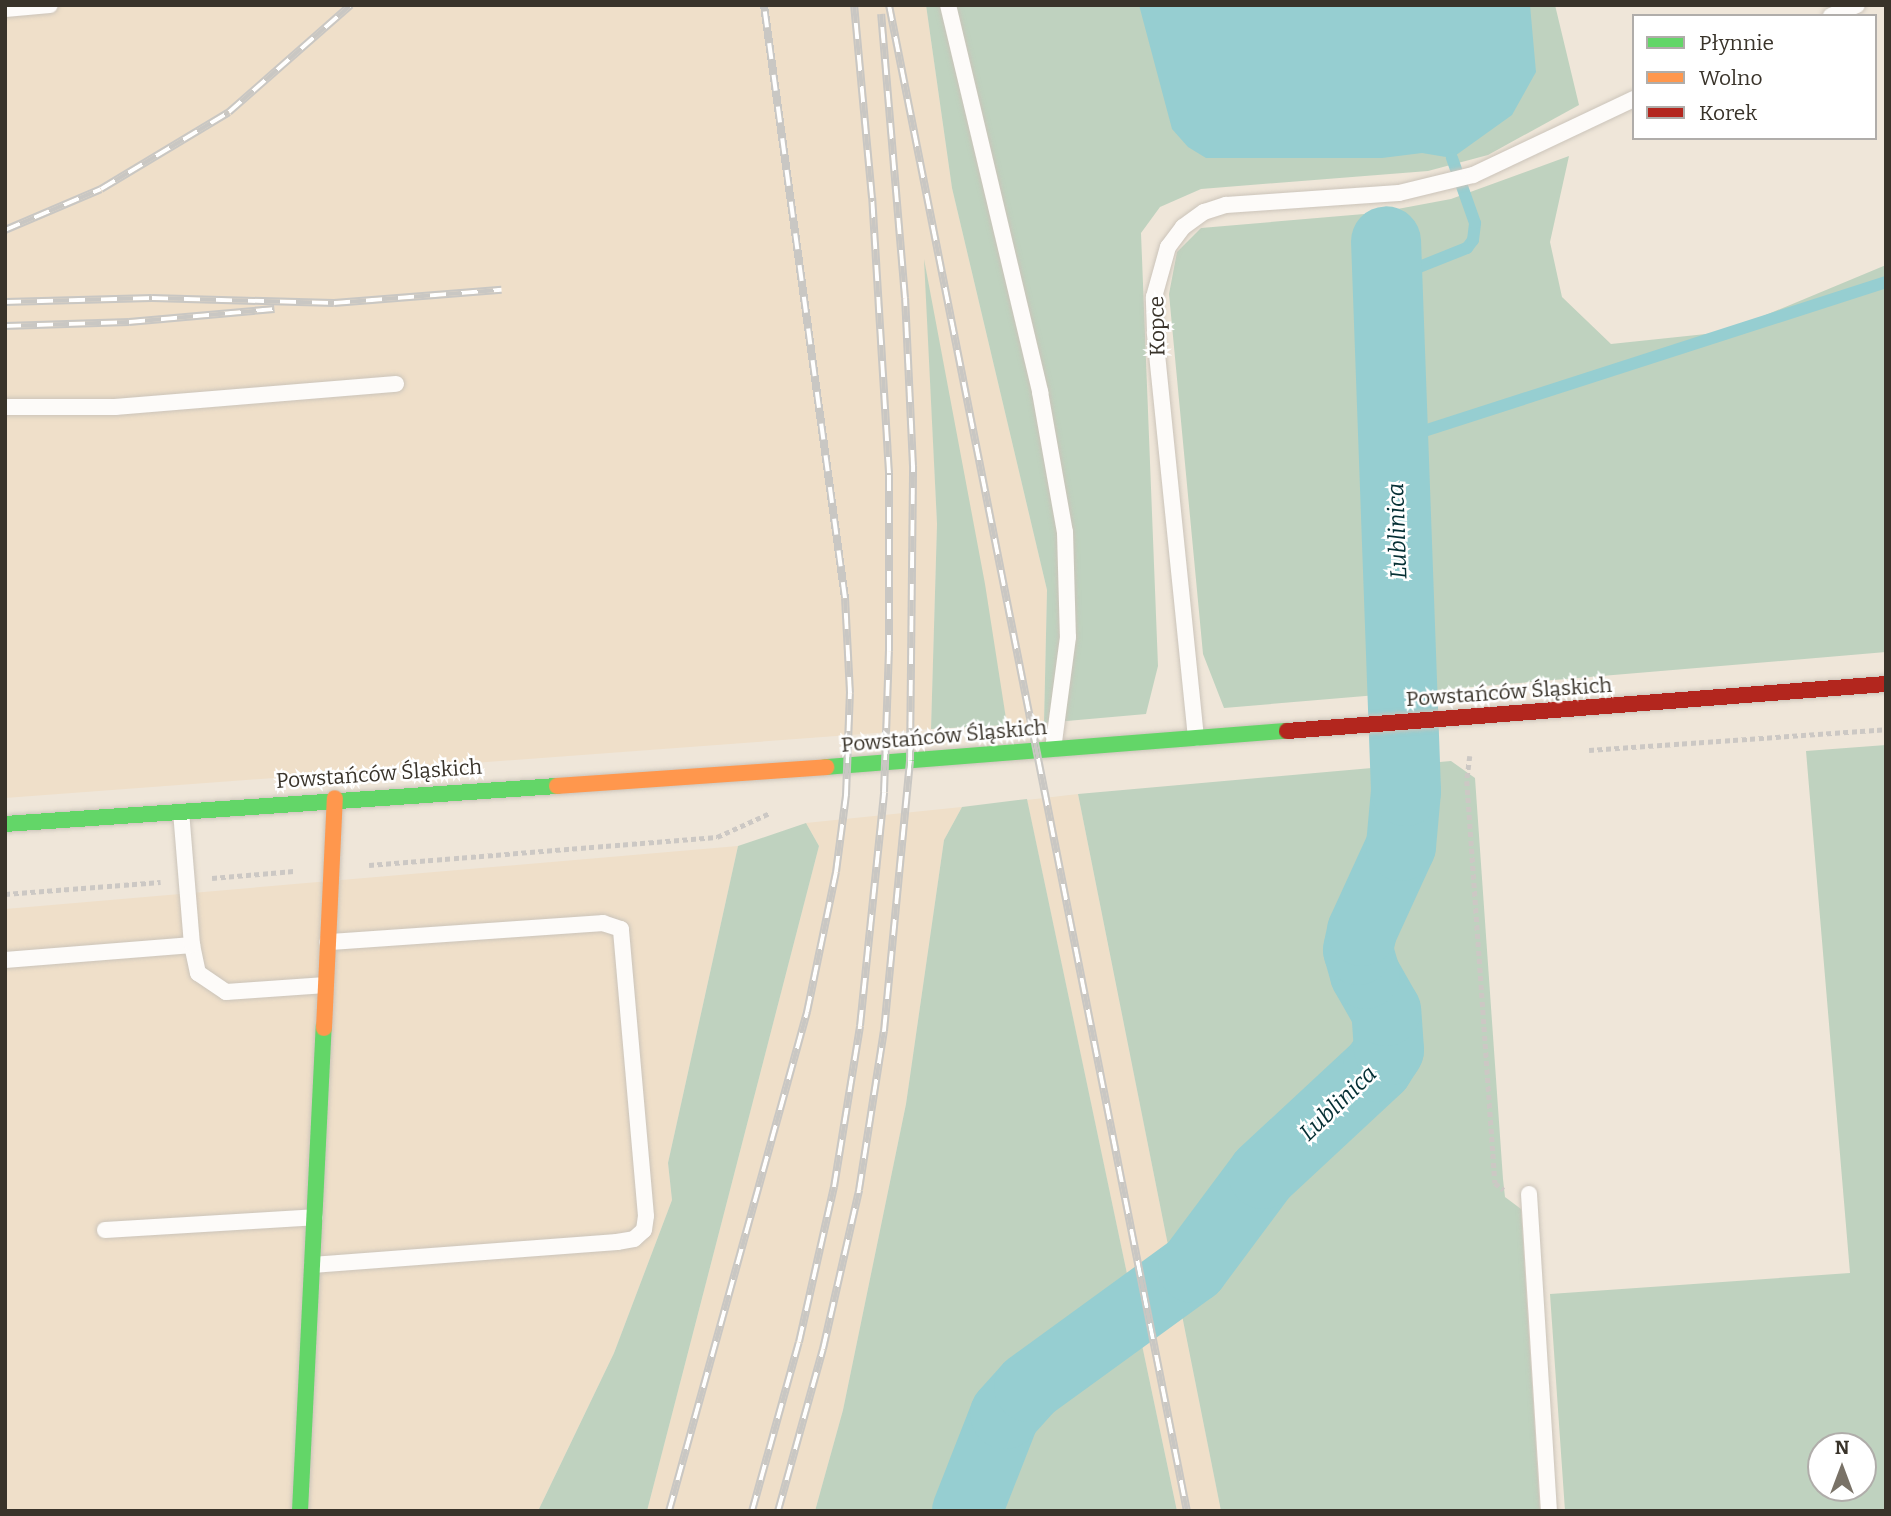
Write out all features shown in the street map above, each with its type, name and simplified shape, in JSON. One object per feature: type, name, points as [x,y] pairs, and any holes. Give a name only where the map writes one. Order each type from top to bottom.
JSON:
[{"type":"main road","name":"Powstańców Śląskich","points":[[5,824],[335,797],[1054,749],[1886,684]]},
{"type":"main road","points":[[300,1511],[335,797]]},
{"type":"lane","points":[[5,9],[50,5]]},
{"type":"lane","points":[[948,5],[1040,391],[1065,532],[1068,636],[1054,749]]},
{"type":"lane","points":[[1836,14],[1857,5]]},
{"type":"lane","name":"Kopce","points":[[1196,738],[1154,332],[1154,297],[1168,247],[1183,227],[1204,212],[1226,205],[1399,193],[1473,175],[1632,100]]},
{"type":"lane","points":[[5,407],[115,407],[396,384]]},
{"type":"lane","points":[[181,809],[192,946],[198,973],[226,992],[326,985]]},
{"type":"lane","points":[[312,1265],[617,1242],[634,1239],[644,1230],[646,1216],[621,929],[603,923],[328,942]]},
{"type":"lane","points":[[5,960],[192,946]]},
{"type":"lane","points":[[1528,1194],[1549,1511]]},
{"type":"lane","points":[[105,1230],[315,1217]]},
{"type":"path","points":[[1473,717],[1467,781],[1495,1183],[1503,1190],[1528,1194]]},
{"type":"path","points":[[5,894],[717,837],[778,809]]},
{"type":"shaded area","points":[[5,5],[926,5],[952,188],[1047,590],[1044,723],[1007,725],[925,266],[937,524],[931,729],[5,798]]},
{"type":"shaded area","points":[[1078,794],[1221,1511],[1177,1511],[1027,800]]},
{"type":"shaded area","points":[[962,807],[944,840],[906,1104],[843,1410],[815,1511],[647,1511],[819,846],[806,823]]},
{"type":"shaded area","points":[[738,846],[668,1163],[672,1200],[614,1353],[538,1511],[5,1511],[5,909]]},
{"type":"green space","points":[[926,5],[1555,5],[1579,105],[1488,155],[1428,171],[1201,189],[1160,207],[1141,233],[1158,666],[1146,714],[1044,723],[1047,590],[952,188]]},
{"type":"green space","points":[[1569,156],[1550,242],[1562,297],[1611,344],[1725,332],[1886,265],[1886,652],[1224,708],[1203,654],[1169,294],[1177,252],[1201,228],[1376,213],[1451,199]]},
{"type":"green space","points":[[924,259],[985,584],[1007,725],[931,729],[937,524]]},
{"type":"green space","points":[[1886,745],[1886,1511],[1565,1511],[1550,1294],[1850,1273],[1806,751]]},
{"type":"green space","points":[[1451,761],[1475,778],[1503,1179],[1505,1197],[1521,1209],[1540,1511],[1221,1511],[1078,794]]},
{"type":"green space","points":[[1027,799],[1177,1511],[815,1511],[843,1410],[906,1104],[944,840],[962,807]]},
{"type":"green space","points":[[806,823],[819,846],[647,1511],[538,1511],[614,1353],[672,1200],[668,1163],[738,846]]},
{"type":"water","points":[[1139,5],[1530,5],[1536,72],[1512,115],[1452,158],[1422,153],[1382,158],[1206,158],[1188,147],[1172,129]]},
{"type":"waterway","points":[[1389,279],[1467,248],[1473,240],[1475,223],[1452,158]]},
{"type":"waterway","name":"Lublinica","points":[[967,1511],[1005,1414],[1029,1387],[1193,1268],[1263,1174],[1378,1067],[1389,1050],[1386,1011],[1365,974],[1358,950],[1362,931],[1401,846],[1406,791],[1386,241]]},
{"type":"waterway","points":[[1396,440],[1886,282]]},
{"type":"railway","points":[[5,230],[101,189],[229,112],[351,5]]},
{"type":"railway","points":[[669,1511],[807,1012],[836,872],[846,795],[850,693],[845,598],[764,5]]},
{"type":"railway","points":[[752,1511],[799,1342],[834,1187],[860,1026],[884,792],[889,651],[889,473],[872,198],[854,5]]},
{"type":"railway","points":[[889,5],[1187,1511]]},
{"type":"railway","points":[[778,1511],[823,1349],[859,1190],[884,1031],[910,760],[913,466],[905,298],[881,14]]},
{"type":"railway","points":[[5,302],[152,298],[334,303],[501,290]]},
{"type":"railway","points":[[5,326],[129,322],[274,309]]},
{"type":"traffic: fast","points":[[826,767],[1287,731]]},
{"type":"traffic: fast","points":[[5,824],[557,786]]},
{"type":"traffic: fast","points":[[300,1511],[324,1028]]},
{"type":"traffic: slow","points":[[557,786],[826,767]]},
{"type":"traffic: slow","points":[[324,1028],[335,798]]},
{"type":"traffic: jam","points":[[1287,731],[1886,684]]}]
